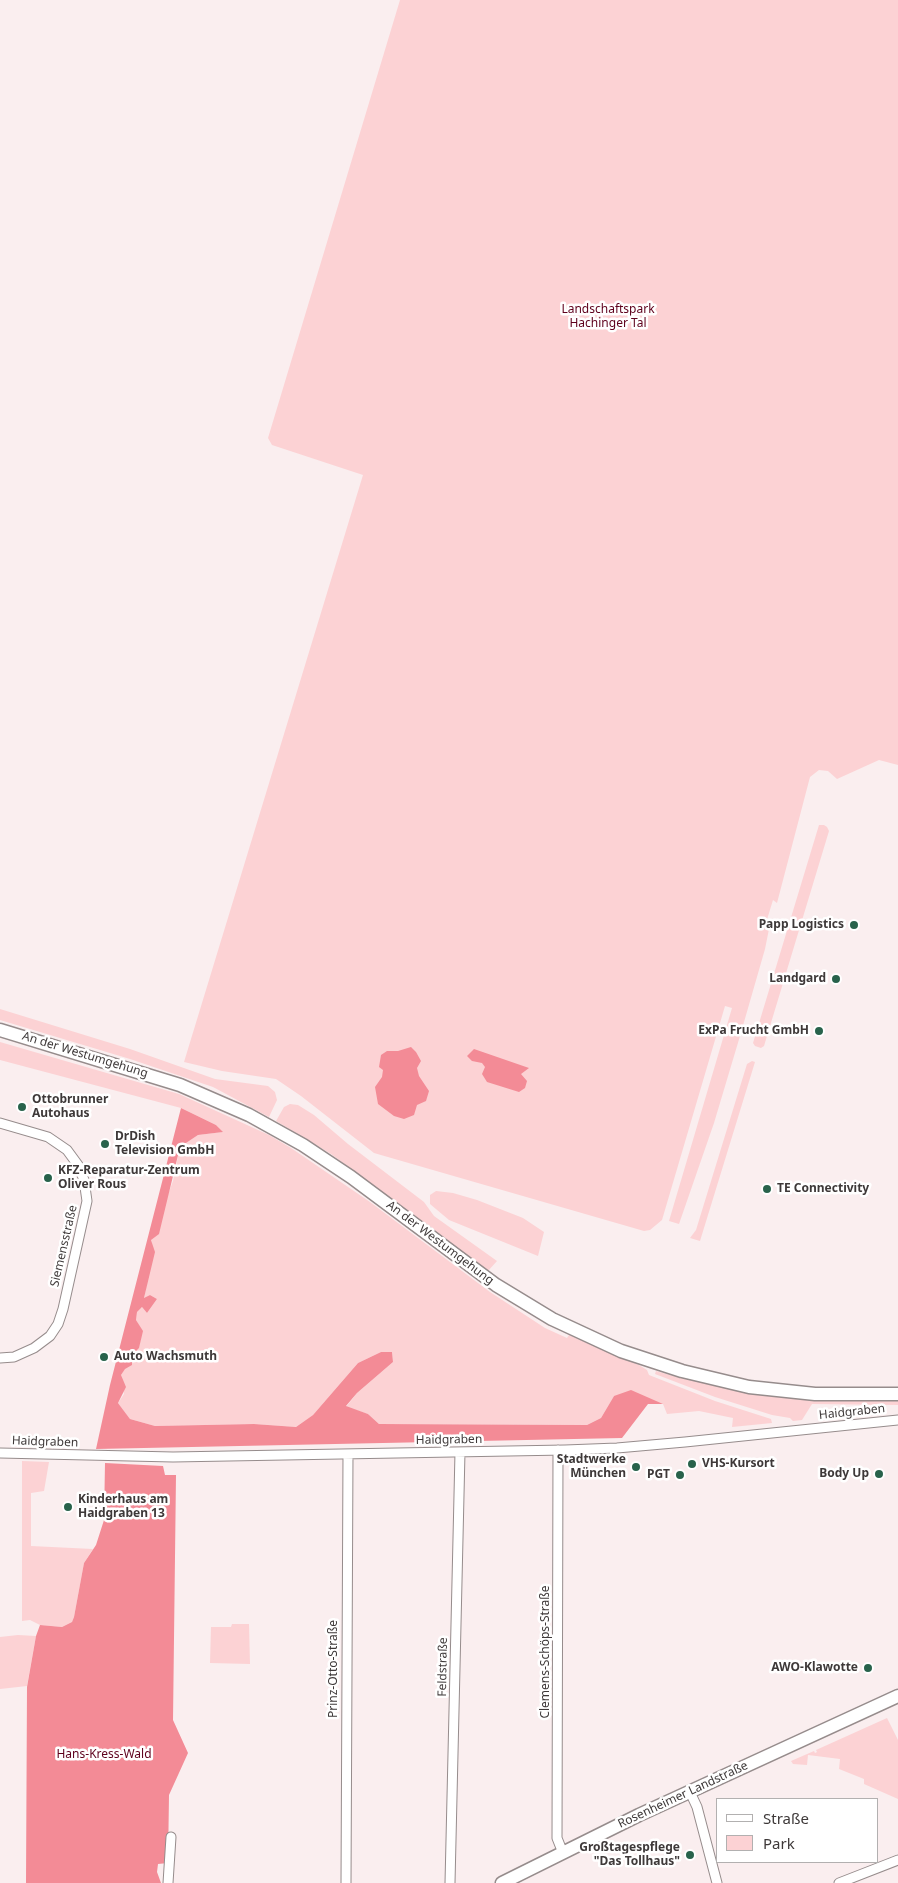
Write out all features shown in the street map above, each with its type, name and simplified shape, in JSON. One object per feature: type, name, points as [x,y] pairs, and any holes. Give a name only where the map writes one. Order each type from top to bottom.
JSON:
[{"type":"main road","name":"An der Westumgehung","points":[[0,1030],[180,1085],[249,1115],[303,1145],[351,1177],[496,1285],[552,1319],[621,1351],[682,1371],[749,1387],[815,1394],[898,1394]]},
{"type":"main road","name":"Rosenheimer Landstraße","points":[[502,1883],[690,1792],[898,1696]]},
{"type":"street","name":"Siemensstraße","points":[[0,1123],[40,1134],[60,1144],[78,1165],[84,1180],[87,1201],[58,1324],[50,1336],[34,1348],[14,1357],[0,1358]]},
{"type":"street","name":"Haidgraben","points":[[0,1453],[165,1457],[616,1448],[898,1420]]},
{"type":"street","name":"Clemens-Schöps-Straße","points":[[558,1450],[557,1838],[563,1853]]},
{"type":"street","name":"Feldstraße","points":[[450,1883],[460,1452]]},
{"type":"street","name":"Prinz-Otto-Straße","points":[[346,1883],[348,1454]]},
{"type":"street","points":[[690,1792],[697,1807],[718,1883]]},
{"type":"street","points":[[168,1883],[171,1837]]},
{"type":"street","points":[[839,1883],[898,1860]]},
{"type":"green space","name":"Landschaftspark Hachinger Tal","points":[[400,0],[898,0],[898,765],[879,760],[837,779],[828,771],[819,770],[810,777],[777,903],[773,900],[765,926],[769,929],[765,949],[740,1036],[714,1123],[679,1224],[669,1221],[732,1008],[725,1006],[662,1220],[650,1230],[644,1231],[374,1153],[276,1079],[222,1071],[184,1062],[363,475],[272,445],[268,438]]},
{"type":"green space","points":[[819,825],[824,825],[829,831],[764,1046],[761,1048],[753,1043]]},
{"type":"green space","points":[[0,1009],[130,1049],[215,1079],[268,1086],[275,1092],[277,1100],[269,1117],[213,1087],[130,1059],[0,1020]]},
{"type":"green space","points":[[0,1042],[179,1094],[269,1135],[370,1202],[490,1292],[545,1328],[567,1338],[569,1335],[639,1365],[647,1370],[649,1375],[715,1401],[771,1419],[772,1423],[732,1427],[733,1418],[699,1411],[667,1414],[663,1404],[614,1396],[601,1418],[587,1425],[379,1424],[368,1414],[346,1407],[357,1393],[393,1362],[392,1352],[381,1352],[358,1363],[313,1415],[296,1427],[254,1424],[155,1426],[130,1419],[118,1403],[124,1394],[121,1375],[132,1355],[139,1347],[142,1331],[136,1320],[137,1312],[142,1307],[147,1313],[157,1299],[150,1295],[144,1299],[153,1249],[151,1240],[173,1181],[180,1147],[198,1135],[222,1132],[216,1125],[181,1108],[0,1060]]},
{"type":"green space","points":[[411,1047],[421,1061],[417,1068],[419,1076],[429,1091],[426,1101],[417,1105],[414,1115],[404,1119],[394,1116],[378,1104],[375,1087],[382,1077],[383,1070],[379,1067],[381,1055],[387,1051],[398,1051]]},
{"type":"green space","points":[[474,1049],[529,1068],[521,1074],[527,1081],[525,1088],[519,1092],[487,1082],[482,1074],[485,1067],[482,1063],[472,1061],[467,1056]]},
{"type":"green space","points":[[752,1061],[755,1062],[700,1241],[690,1238],[696,1230],[747,1064]]},
{"type":"green space","points":[[290,1104],[298,1105],[314,1115],[348,1144],[424,1202],[434,1216],[497,1261],[488,1271],[331,1154],[276,1121],[284,1107]]},
{"type":"green space","points":[[181,1108],[216,1125],[223,1132],[198,1135],[180,1147],[159,1234],[151,1240],[155,1252],[144,1298],[150,1295],[157,1299],[147,1313],[142,1307],[137,1312],[136,1320],[143,1331],[139,1348],[132,1355],[132,1365],[125,1369],[121,1375],[126,1387],[118,1403],[130,1419],[155,1426],[254,1424],[296,1427],[313,1415],[358,1363],[381,1352],[392,1352],[393,1362],[357,1393],[346,1406],[368,1414],[379,1424],[587,1425],[601,1418],[614,1396],[631,1390],[663,1404],[648,1404],[622,1438],[96,1449],[110,1385]]},
{"type":"green space","points":[[436,1191],[453,1193],[477,1200],[523,1218],[544,1232],[538,1256],[449,1220],[430,1204],[430,1195]]},
{"type":"green space","points":[[656,1371],[749,1392],[898,1398],[898,1405],[812,1404],[802,1420],[793,1421],[790,1418],[772,1415],[715,1397],[655,1374]]},
{"type":"green space","points":[[22,1461],[49,1462],[44,1491],[31,1493],[31,1546],[93,1549],[84,1563],[74,1617],[72,1622],[62,1627],[40,1625],[30,1620],[22,1621]]},
{"type":"green space","name":"Hans-Kress-Wald","points":[[105,1463],[163,1466],[165,1475],[176,1475],[173,1720],[188,1753],[169,1795],[168,1863],[158,1864],[157,1872],[161,1883],[26,1883],[27,1687],[36,1636],[40,1625],[62,1627],[72,1622],[74,1617],[84,1563],[96,1545],[104,1520]]},
{"type":"green space","points":[[232,1624],[249,1624],[250,1664],[210,1663],[211,1627],[231,1627]]},
{"type":"green space","points":[[36,1636],[27,1686],[0,1689],[0,1637]]},
{"type":"green space","points":[[887,1718],[898,1740],[898,1799],[864,1784],[864,1779],[839,1769],[840,1759],[808,1755],[807,1765],[793,1764],[791,1761],[814,1751],[815,1753],[817,1752],[816,1750]]},
{"type":"place","name":"Papp Logistics","points":[[854,925]]},
{"type":"place","name":"Landgard","points":[[836,979]]},
{"type":"place","name":"ExPa Frucht GmbH","points":[[819,1031]]},
{"type":"place","name":"Ottobrunner Autohaus","points":[[22,1107]]},
{"type":"place","name":"DrDish Television GmbH","points":[[105,1144]]},
{"type":"place","name":"KFZ-Reparatur-Zentrum Oliver Rous","points":[[48,1178]]},
{"type":"place","name":"TE Connectivity","points":[[767,1189]]},
{"type":"place","name":"Auto Wachsmuth","points":[[104,1357]]},
{"type":"place","name":"VHS-Kursort","points":[[692,1464]]},
{"type":"place","name":"Stadtwerke München","points":[[636,1467]]},
{"type":"place","name":"Body Up","points":[[879,1474]]},
{"type":"place","name":"PGT","points":[[680,1475]]},
{"type":"place","name":"Kinderhaus am Haidgraben 13","points":[[68,1507]]},
{"type":"place","name":"AWO-Klawotte","points":[[868,1668]]},
{"type":"place","name":"Großtagespflege \"Das Tollhaus\"","points":[[690,1855]]}]
